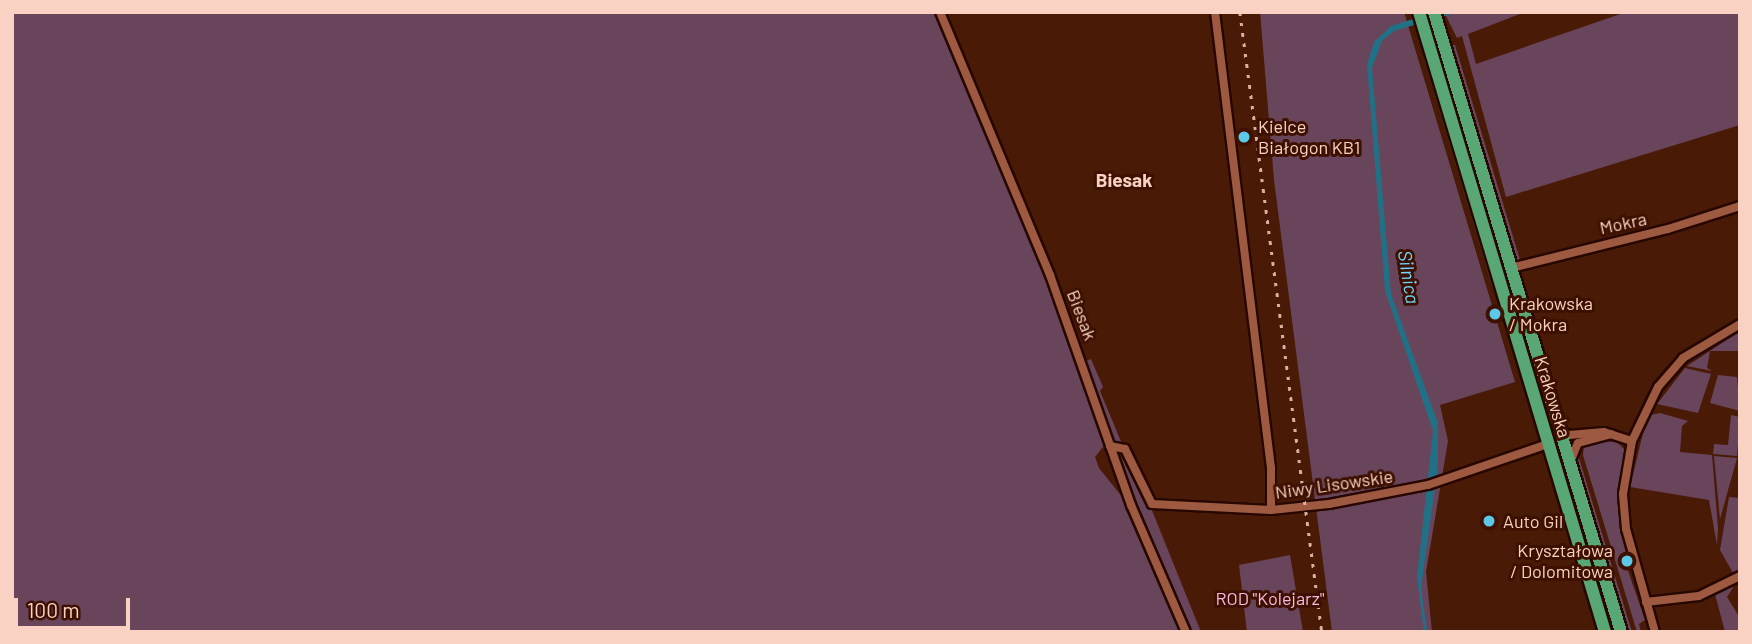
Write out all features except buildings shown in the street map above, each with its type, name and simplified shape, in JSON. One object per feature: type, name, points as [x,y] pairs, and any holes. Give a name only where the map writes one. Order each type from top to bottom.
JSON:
[{"type":"main road","name":"Krakowska","points":[[1419,12],[1605,632]]},
{"type":"main road","name":"Krakowska","points":[[1436,19],[1621,632]]},
{"type":"street","name":"Biesak","points":[[940,12],[1059,299],[1110,446],[1186,632]]},
{"type":"street","points":[[1215,12],[1271,468],[1271,510]]},
{"type":"street","name":"Mokra","points":[[1511,268],[1668,229],[1740,206]]},
{"type":"street","points":[[1655,632],[1624,515],[1625,476],[1632,441],[1658,387],[1683,358],[1740,324]]},
{"type":"street","points":[[1560,430],[1569,435],[1597,431],[1632,441]]},
{"type":"street","points":[[1571,466],[1578,443],[1611,434]]},
{"type":"street","name":"Niwy Lisowskie","points":[[1110,446],[1125,449],[1152,504],[1271,510],[1329,504],[1428,485],[1548,444]]},
{"type":"street","points":[[1646,602],[1699,596],[1740,576]]},
{"type":"green space","points":[[12,12],[935,12],[1078,357],[1106,443],[1095,457],[1099,468],[1127,503],[1183,632],[12,632]]},
{"type":"green space","points":[[1260,12],[1404,12],[1515,382],[1440,405],[1448,441],[1426,572],[1432,632],[1332,632],[1274,180]]},
{"type":"green space","points":[[1444,12],[1525,12],[1468,34],[1476,64],[1626,12],[1740,12],[1740,125],[1506,197],[1462,36],[1457,38]]},
{"type":"green space","points":[[1429,27],[1434,27],[1551,422],[1547,423]]},
{"type":"green space","points":[[1453,45],[1521,263],[1514,259],[1454,60]]},
{"type":"green space","points":[[1423,55],[1427,57],[1489,261],[1493,289]]},
{"type":"green space","points":[[1740,331],[1740,351],[1710,351],[1707,368],[1712,371],[1687,366]]},
{"type":"green space","points":[[1091,359],[1103,387],[1100,391],[1122,444],[1112,440],[1086,361]]},
{"type":"green space","points":[[1685,368],[1711,374],[1698,413],[1657,404]]},
{"type":"green space","points":[[1718,375],[1737,377],[1740,411],[1710,403]]},
{"type":"green space","points":[[1660,413],[1688,421],[1682,426],[1680,452],[1712,455],[1717,545],[1709,500],[1630,487],[1644,429],[1650,415]]},
{"type":"green space","points":[[1731,415],[1740,417],[1737,456],[1713,454],[1714,444],[1728,445]]},
{"type":"green space","points":[[1554,426],[1617,632],[1612,632],[1549,427]]},
{"type":"green space","points":[[1600,441],[1617,442],[1626,451],[1620,491],[1627,550],[1624,559],[1645,620],[1639,624],[1641,632],[1637,632],[1583,455],[1584,446]]},
{"type":"green space","points":[[1578,447],[1578,455],[1632,632],[1626,632],[1602,552],[1576,453]]},
{"type":"green space","points":[[1118,451],[1124,452],[1149,503],[1201,632],[1190,632],[1131,497]]},
{"type":"green space","points":[[1714,456],[1737,458],[1720,519]]},
{"type":"green space","points":[[1729,497],[1740,498],[1740,570],[1733,573],[1720,550]]},
{"type":"green space","name":"ROD \"Kolejarz\"","points":[[1290,555],[1303,632],[1247,632],[1239,565]]},
{"type":"green space","points":[[1736,583],[1727,597],[1740,618],[1740,632],[1725,632],[1715,594]]},
{"type":"water","points":[[1435,12],[1458,12],[1394,31],[1382,41],[1372,68],[1391,294],[1438,423],[1438,466],[1421,588],[1427,632],[1424,632],[1417,577],[1433,431],[1385,291],[1367,64],[1374,42],[1391,26]]},
{"type":"railway","points":[[1240,12],[1322,632]]},
{"type":"place","name":"Kielce Białogon KB1","points":[[1244,137]]},
{"type":"place","name":"Krakowska / Mokra","points":[[1495,314]]},
{"type":"place","name":"Auto Gil","points":[[1489,521]]},
{"type":"place","name":"Kryształowa / Dolomitowa","points":[[1627,561]]},
{"type":"district","name":"Biesak","points":[[1124,180]]},
{"type":"water label","name":"Silnica","points":[[1409,277]]}]
